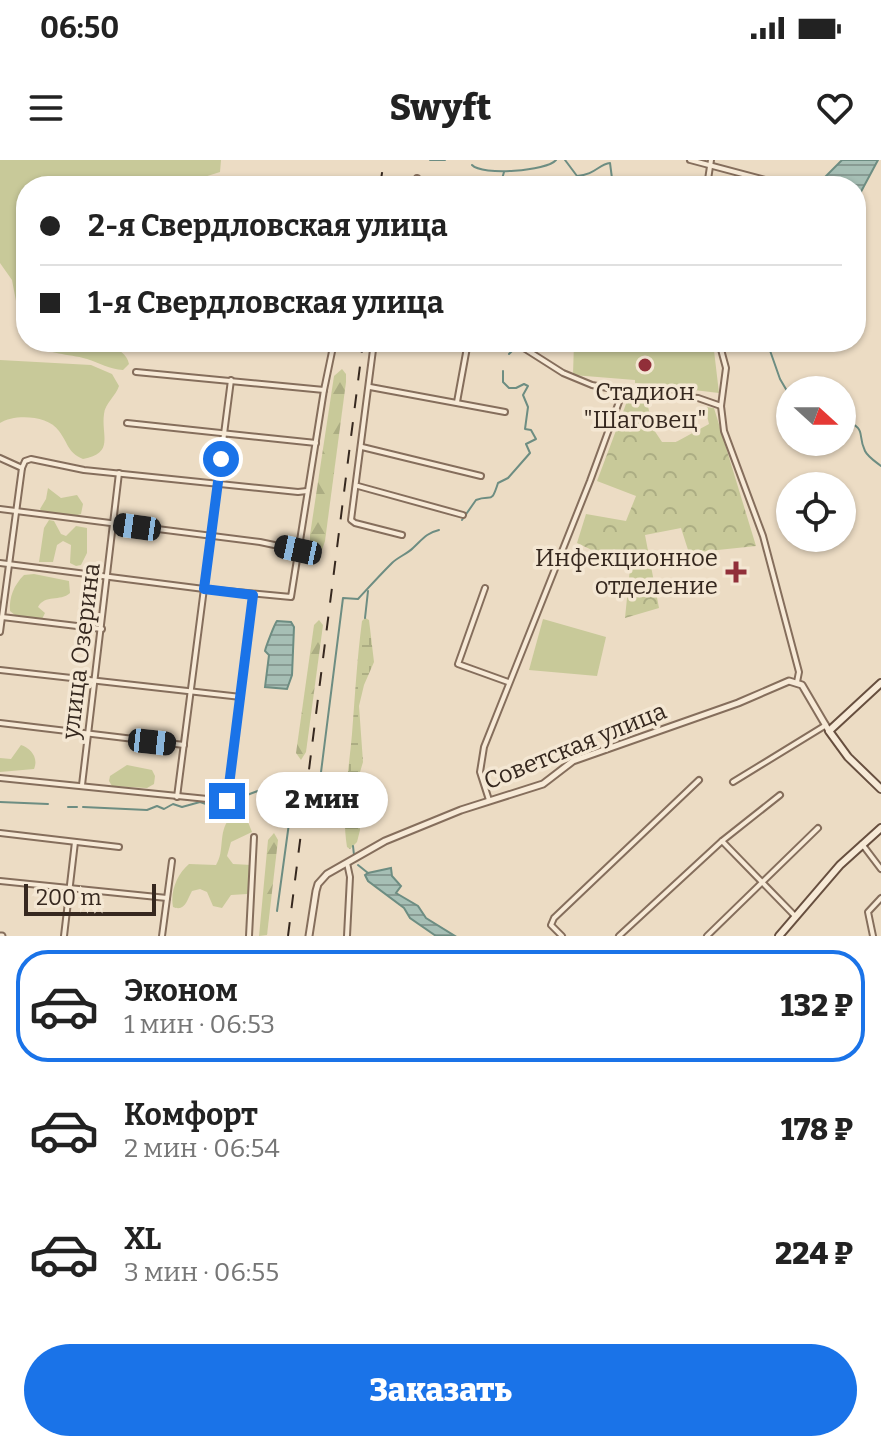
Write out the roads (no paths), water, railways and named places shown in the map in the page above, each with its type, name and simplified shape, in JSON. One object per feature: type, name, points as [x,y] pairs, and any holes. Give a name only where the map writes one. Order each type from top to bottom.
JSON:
[{"type":"main road","points":[[881,683],[828,728],[848,757],[881,789]]},
{"type":"main road","points":[[779,936],[862,844],[881,828]]},
{"type":"street","points":[[690,160],[749,176]]},
{"type":"street","points":[[709,176],[711,160]]},
{"type":"street","points":[[0,563],[253,595],[291,597],[332,352]]},
{"type":"street","points":[[373,352],[351,520],[402,535]]},
{"type":"street","points":[[457,402],[466,352]]},
{"type":"street","points":[[531,352],[579,380],[623,391],[698,398],[721,406]]},
{"type":"street","points":[[722,352],[726,368],[721,406],[724,431],[763,536],[799,672],[797,682],[802,685],[828,728],[733,782]]},
{"type":"street","points":[[136,372],[324,390]]},
{"type":"street","points":[[177,797],[231,380]]},
{"type":"street","points":[[369,387],[505,412]]},
{"type":"street","points":[[489,800],[480,766],[484,747],[573,526],[623,391]]},
{"type":"street","points":[[127,423],[316,443]]},
{"type":"street","points":[[362,447],[481,476]]},
{"type":"street","points":[[0,458],[22,468]]},
{"type":"street","points":[[0,632],[15,511],[25,461],[31,459],[84,470],[217,485],[307,491]]},
{"type":"street","name":"улица Озерина","points":[[82,785],[119,473]]},
{"type":"street","points":[[357,486],[463,515]]},
{"type":"street","points":[[0,509],[260,542],[298,550]]},
{"type":"street","points":[[485,588],[458,664],[508,682]]},
{"type":"street","points":[[0,778],[227,801],[253,595]]},
{"type":"street","points":[[1,617],[102,629]]},
{"type":"street","points":[[0,670],[241,697]]},
{"type":"street","name":"Советская улица","points":[[309,936],[318,884],[327,874],[385,841],[489,800],[543,784],[573,761],[738,703],[781,684],[797,682]]},
{"type":"street","points":[[0,723],[184,745]]},
{"type":"street","points":[[562,936],[550,923],[699,780]]},
{"type":"street","points":[[619,936],[722,841],[780,795]]},
{"type":"street","points":[[707,936],[818,828]]},
{"type":"street","points":[[0,833],[119,847]]},
{"type":"street","points":[[249,936],[254,837]]},
{"type":"street","points":[[722,841],[795,916]]},
{"type":"street","points":[[64,936],[75,842]]},
{"type":"street","points":[[862,844],[881,869]]},
{"type":"street","points":[[162,936],[172,861]]},
{"type":"street","points":[[347,863],[350,877],[347,936]]},
{"type":"street","points":[[0,881],[167,898]]},
{"type":"street","points":[[873,936],[868,912],[881,898]]},
{"type":"waterway","points":[[430,160],[445,160]]},
{"type":"waterway","points":[[472,165],[488,170],[514,171],[540,167],[556,160]]},
{"type":"waterway","points":[[565,160],[577,176]]},
{"type":"waterway","points":[[577,176],[610,163],[612,176]]},
{"type":"waterway","points":[[503,176],[504,172]]},
{"type":"waterway","points":[[771,352],[779,376]]},
{"type":"waterway","points":[[462,520],[476,500],[492,496],[498,483],[508,478],[530,453],[526,444],[536,439],[531,430],[525,429],[528,407],[523,395],[528,386],[524,384],[509,388],[503,382],[503,371]]},
{"type":"waterway","points":[[856,427],[865,451],[881,466]]},
{"type":"waterway","points":[[308,791],[317,793],[319,788],[343,598],[358,599],[394,561],[427,535],[439,530]]},
{"type":"waterway","points":[[365,618],[368,591]]},
{"type":"waterway","points":[[83,807],[147,810],[157,806],[164,809],[173,804],[182,807],[200,802],[212,806],[229,805],[271,786],[303,791]]},
{"type":"waterway","points":[[277,911],[293,794]]},
{"type":"waterway","points":[[0,802],[48,804]]},
{"type":"waterway","points":[[68,807],[77,807]]},
{"type":"waterway","points":[[353,846],[354,855]]},
{"type":"waterway","points":[[358,865],[368,873]]},
{"type":"railway","points":[[382,176],[384,160]]},
{"type":"railway","points":[[288,936],[362,352]]},
{"type":"place","name":"Стадион \"Шаговец\"","points":[[645,365]]},
{"type":"place","name":"Инфекционное отделение","points":[[736,572]]}]
